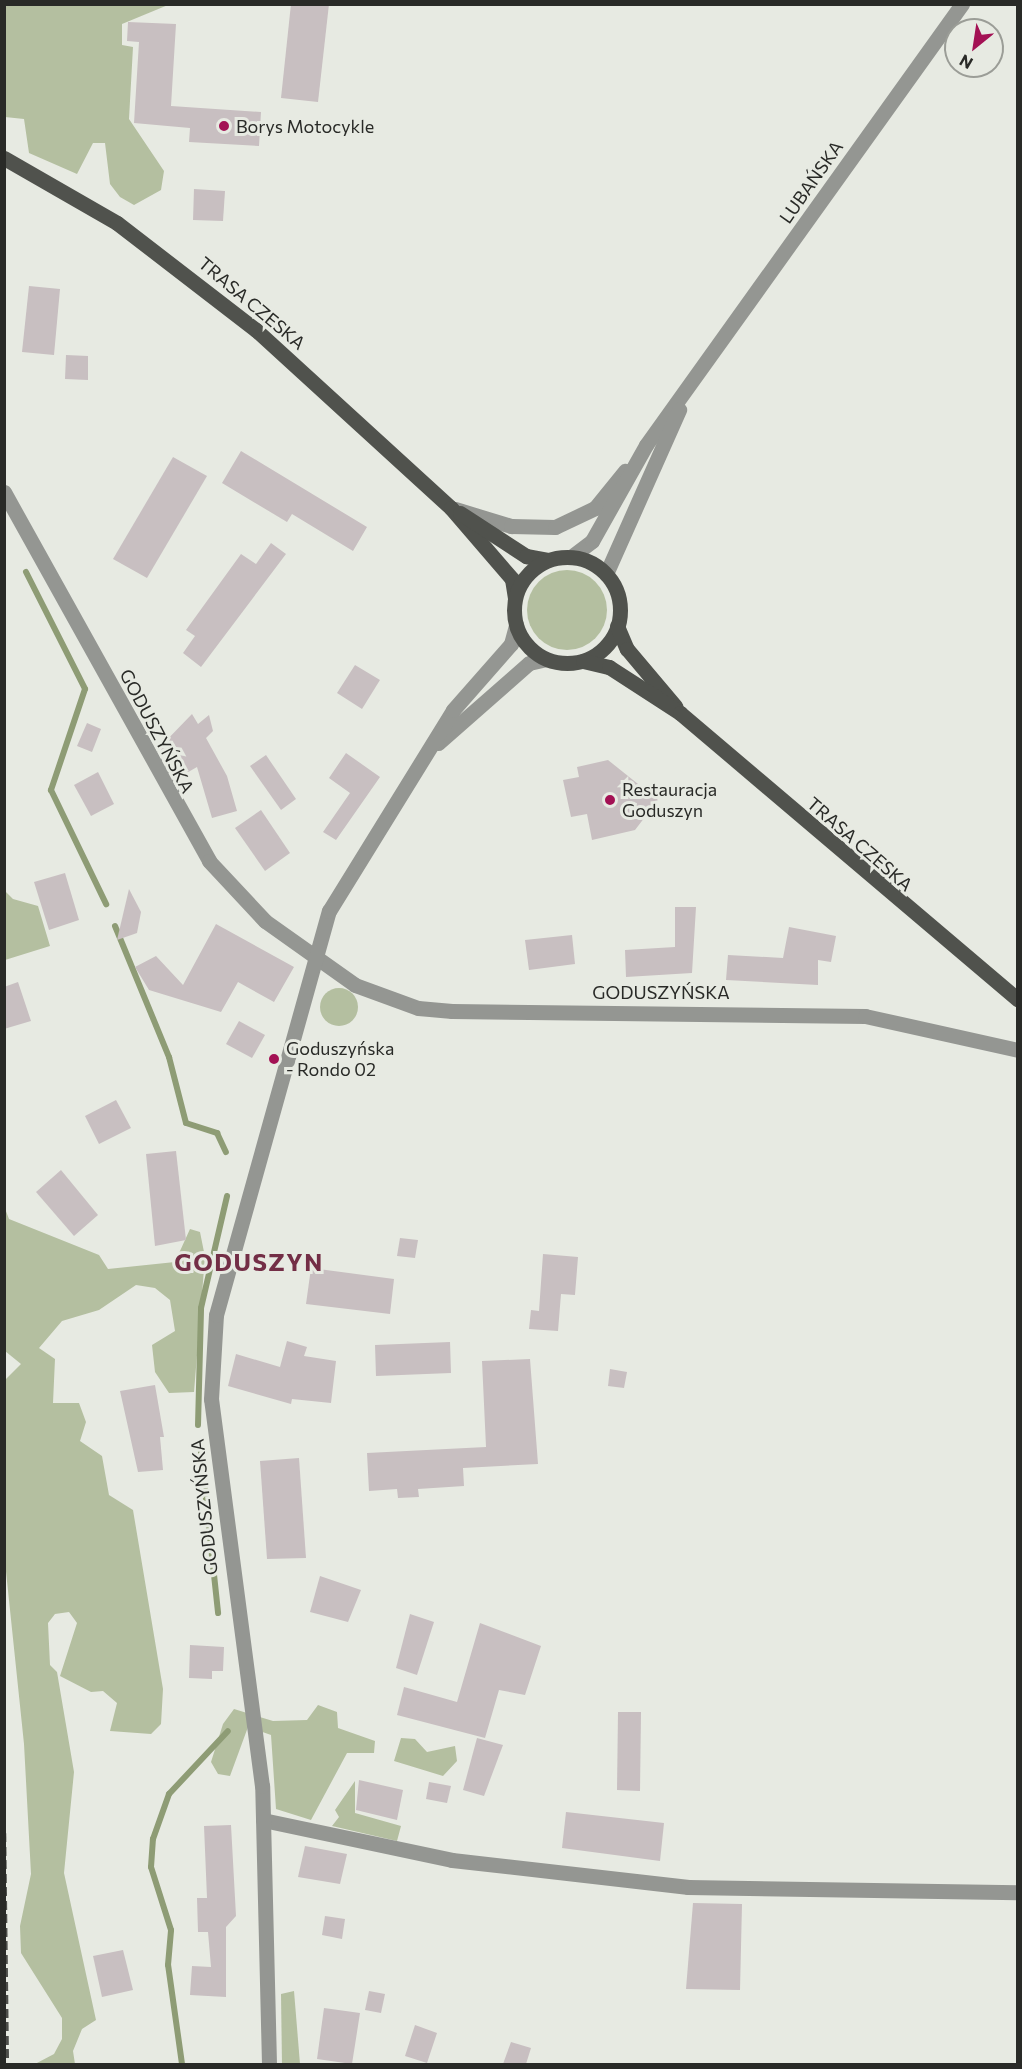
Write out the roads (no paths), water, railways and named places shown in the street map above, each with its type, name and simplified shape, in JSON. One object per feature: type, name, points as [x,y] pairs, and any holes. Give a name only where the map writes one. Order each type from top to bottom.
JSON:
[{"type":"main road","name":"TRASA CZESKA","points":[[4,158],[117,223],[179,267],[451,508],[512,579],[515,598]]},
{"type":"main road","name":"TRASA CZESKA","points":[[451,508],[526,556],[548,561]]},
{"type":"main road","points":[[571,557],[606,574],[618,598],[617,626],[604,647],[583,661],[546,659],[530,649],[516,625],[515,598],[527,575],[548,561],[571,557]]},
{"type":"main road","name":"TRASA CZESKA","points":[[617,626],[627,649],[680,713]]},
{"type":"main road","name":"TRASA CZESKA","points":[[583,661],[609,667],[680,713],[1017,1000]]},
{"type":"street","name":"LUBAŃSKA","points":[[571,557],[585,549],[607,518],[646,446],[962,4]]},
{"type":"street","name":"LUBAŃSKA","points":[[606,574],[692,383]]},
{"type":"street","points":[[451,508],[525,528],[569,523],[595,508],[646,446]]},
{"type":"street","name":"GODUSZYŃSKA","points":[[4,492],[209,861],[244,903],[314,957],[368,992],[418,1008],[815,1012],[927,1027],[1017,1050]]},
{"type":"street","name":"GODUSZYŃSKA","points":[[269,2064],[263,1820],[255,1720],[232,1592],[211,1399],[212,1346],[222,1284],[314,957],[340,887],[433,746],[453,710],[511,644],[516,625]]},
{"type":"street","name":"GODUSZYŃSKA","points":[[433,746],[530,663],[546,659]]},
{"type":"street","points":[[263,1820],[452,1860],[688,1887],[1017,1892]]},
{"type":"waterway","points":[[26,572],[85,689],[51,790],[106,904]]},
{"type":"waterway","points":[[115,926],[169,1057],[186,1123],[217,1133],[226,1152]]},
{"type":"waterway","points":[[198,1425],[201,1308],[227,1196]]},
{"type":"waterway","points":[[201,1453],[218,1613]]},
{"type":"waterway","points":[[182,2064],[168,1965],[171,1930],[151,1867],[153,1839],[169,1794],[228,1731]]},
{"type":"railway","points":[[4,1833],[7,2064]]},
{"type":"place","name":"Borys Motocykle","points":[[224,126]]},
{"type":"place","name":"Restauracja Goduszyn","points":[[610,800]]},
{"type":"place","name":"Goduszyńska - Rondo 02","points":[[274,1059]]},
{"type":"district","name":"GODUSZYN","points":[[249,1262]]}]
